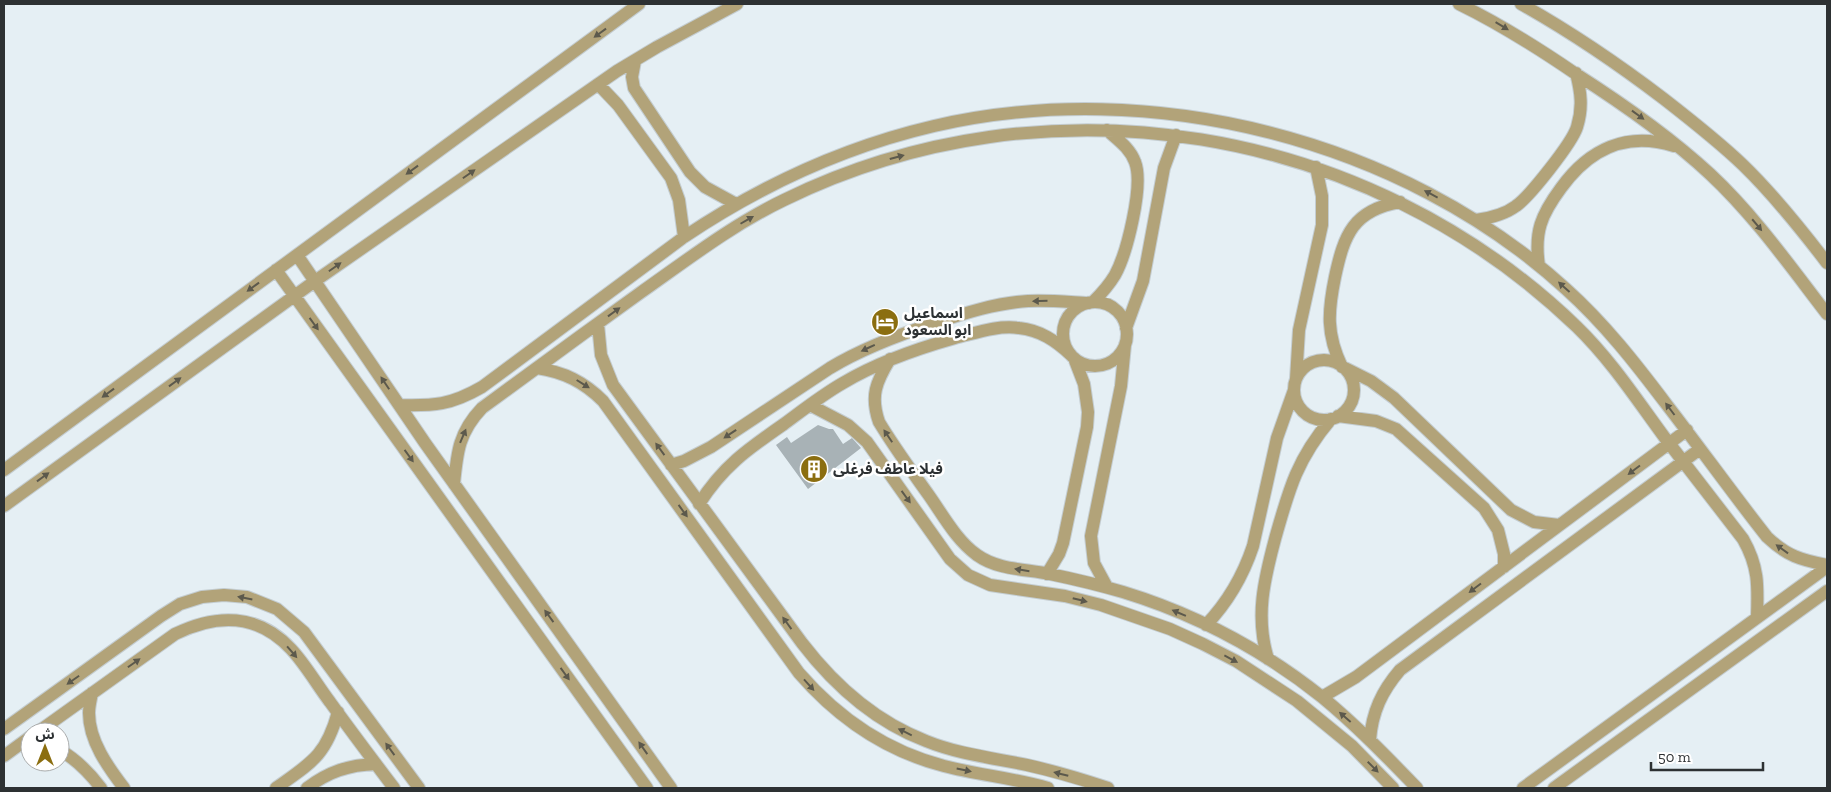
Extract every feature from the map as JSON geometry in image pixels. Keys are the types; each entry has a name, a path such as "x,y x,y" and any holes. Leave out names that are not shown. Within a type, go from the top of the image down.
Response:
{"street":[{"path":"4,470 639,4"},
{"path":"4,506 315,281 598,84 696,25 738,4"},
{"path":"1459,4 1488,18 1611,96 1681,149 1710,174 1740,205 1827,314"},
{"path":"1521,4 1596,49 1705,130 1743,165 1779,203 1827,263"},
{"path":"635,60 632,77 634,88 690,172 705,187 736,204"},
{"path":"1476,220 1490,218 1516,206 1526,197 1570,141 1577,128 1581,101 1580,87 1576,74"},
{"path":"598,84 618,105 671,178 679,200 684,238"},
{"path":"399,405 442,404 482,388 684,238 736,204 783,179 832,158 882,140 934,126 986,116 1069,109 1152,113 1209,121 1306,142 1411,183 1476,220 1539,266 1595,317 1622,346 1767,538 1801,560 1827,566"},
{"path":"1047,574 1063,543 1087,427 1087,398 1073,356 1066,347 1064,329 1072,312 1080,306 1091,303 1114,276 1124,256 1138,185 1136,164 1131,154 1107,130"},
{"path":"454,484 460,442 473,418 482,408 721,235 786,199 854,170 916,152 960,142 1034,132 1107,130 1176,135 1247,148 1316,167 1365,186 1438,222 1512,271 1546,298 1608,360 1743,539 1750,552 1758,580 1757,617"},
{"path":"1107,587 1094,563 1091,536 1121,386 1126,328 1143,281 1164,168 1176,135"},
{"path":"1539,266 1537,242 1541,219 1548,205 1570,174 1585,160 1602,150 1621,143 1641,140 1661,142 1681,149"},
{"path":"1316,167 1322,196 1322,225 1299,330 1295,385 1298,404 1303,411 1318,419 1334,417 1376,421 1396,429 1484,508 1492,518 1502,542 1504,567"},
{"path":"1268,659 1262,638 1260,612 1266,573 1289,489 1295,473 1311,444 1334,417 1348,407 1354,392 1350,375 1332,342 1329,317 1329,304 1341,250 1353,226 1363,216 1386,204 1400,202"},
{"path":"297,255 454,484 671,788"},
{"path":"276,270 647,788"},
{"path":"671,465 684,461 711,447 830,368 855,354 889,339 967,312 1007,304 1047,301 1105,304 1115,309 1122,317 1126,328"},
{"path":"598,324 601,355 613,385 818,664 836,684 856,702 878,717 918,738 952,750 1066,775 1108,788"},
{"path":"699,504 720,474 733,461 810,405 843,383 890,359 922,347 992,328 1021,328 1042,334 1060,345 1083,364 1093,366 1104,365 1113,360 1120,354 1125,345"},
{"path":"890,359 875,389 875,411 879,422 956,535 969,549 991,563 1003,567 1107,587 1141,598 1206,625 1268,659 1322,697 1370,740 1417,788"},
{"path":"1206,625 1226,602 1248,561 1277,438 1300,372 1313,362 1330,360 1371,381 1394,398 1511,510 1534,522 1559,526"},
{"path":"537,368 567,375 580,382 604,401 794,667 813,690 829,705 864,732 903,752 998,782 1048,788"},
{"path":"810,405 848,425 867,442 950,559 968,575 990,584 1065,596 1101,605 1136,616 1203,644 1236,661 1297,701 1352,746 1393,788"},
{"path":"1322,697 1356,677 1687,430"},
{"path":"1370,740 1371,725 1381,695 1400,670 1700,449"},
{"path":"1523,788 1827,566"},
{"path":"1554,788 1827,591"},
{"path":"4,729 180,604 224,595 247,598 277,609 304,632 419,788"},
{"path":"266,630 277,609"},
{"path":"52,722 175,634 194,625 215,620 236,620 266,630 291,649 394,788"},
{"path":"90,668 97,689 89,713 96,742 106,763 124,788"},
{"path":"276,788 318,756 327,743 338,712"},
{"path":"4,756 20,748"},
{"path":"70,756 86,770 101,788"},
{"path":"306,788 332,772 346,767 376,764"}],"building":[{"name":"فيلا عاطف فرغلى","path":"818,425 833,429 843,444 852,438 861,448 808,489 776,445 787,437 791,443"}],"place":[{"name":"اسماعيل ابو السعود","path":"885,322"},
{"name":"فيلا عاطف فرغلى","path":"814,469"}]}
